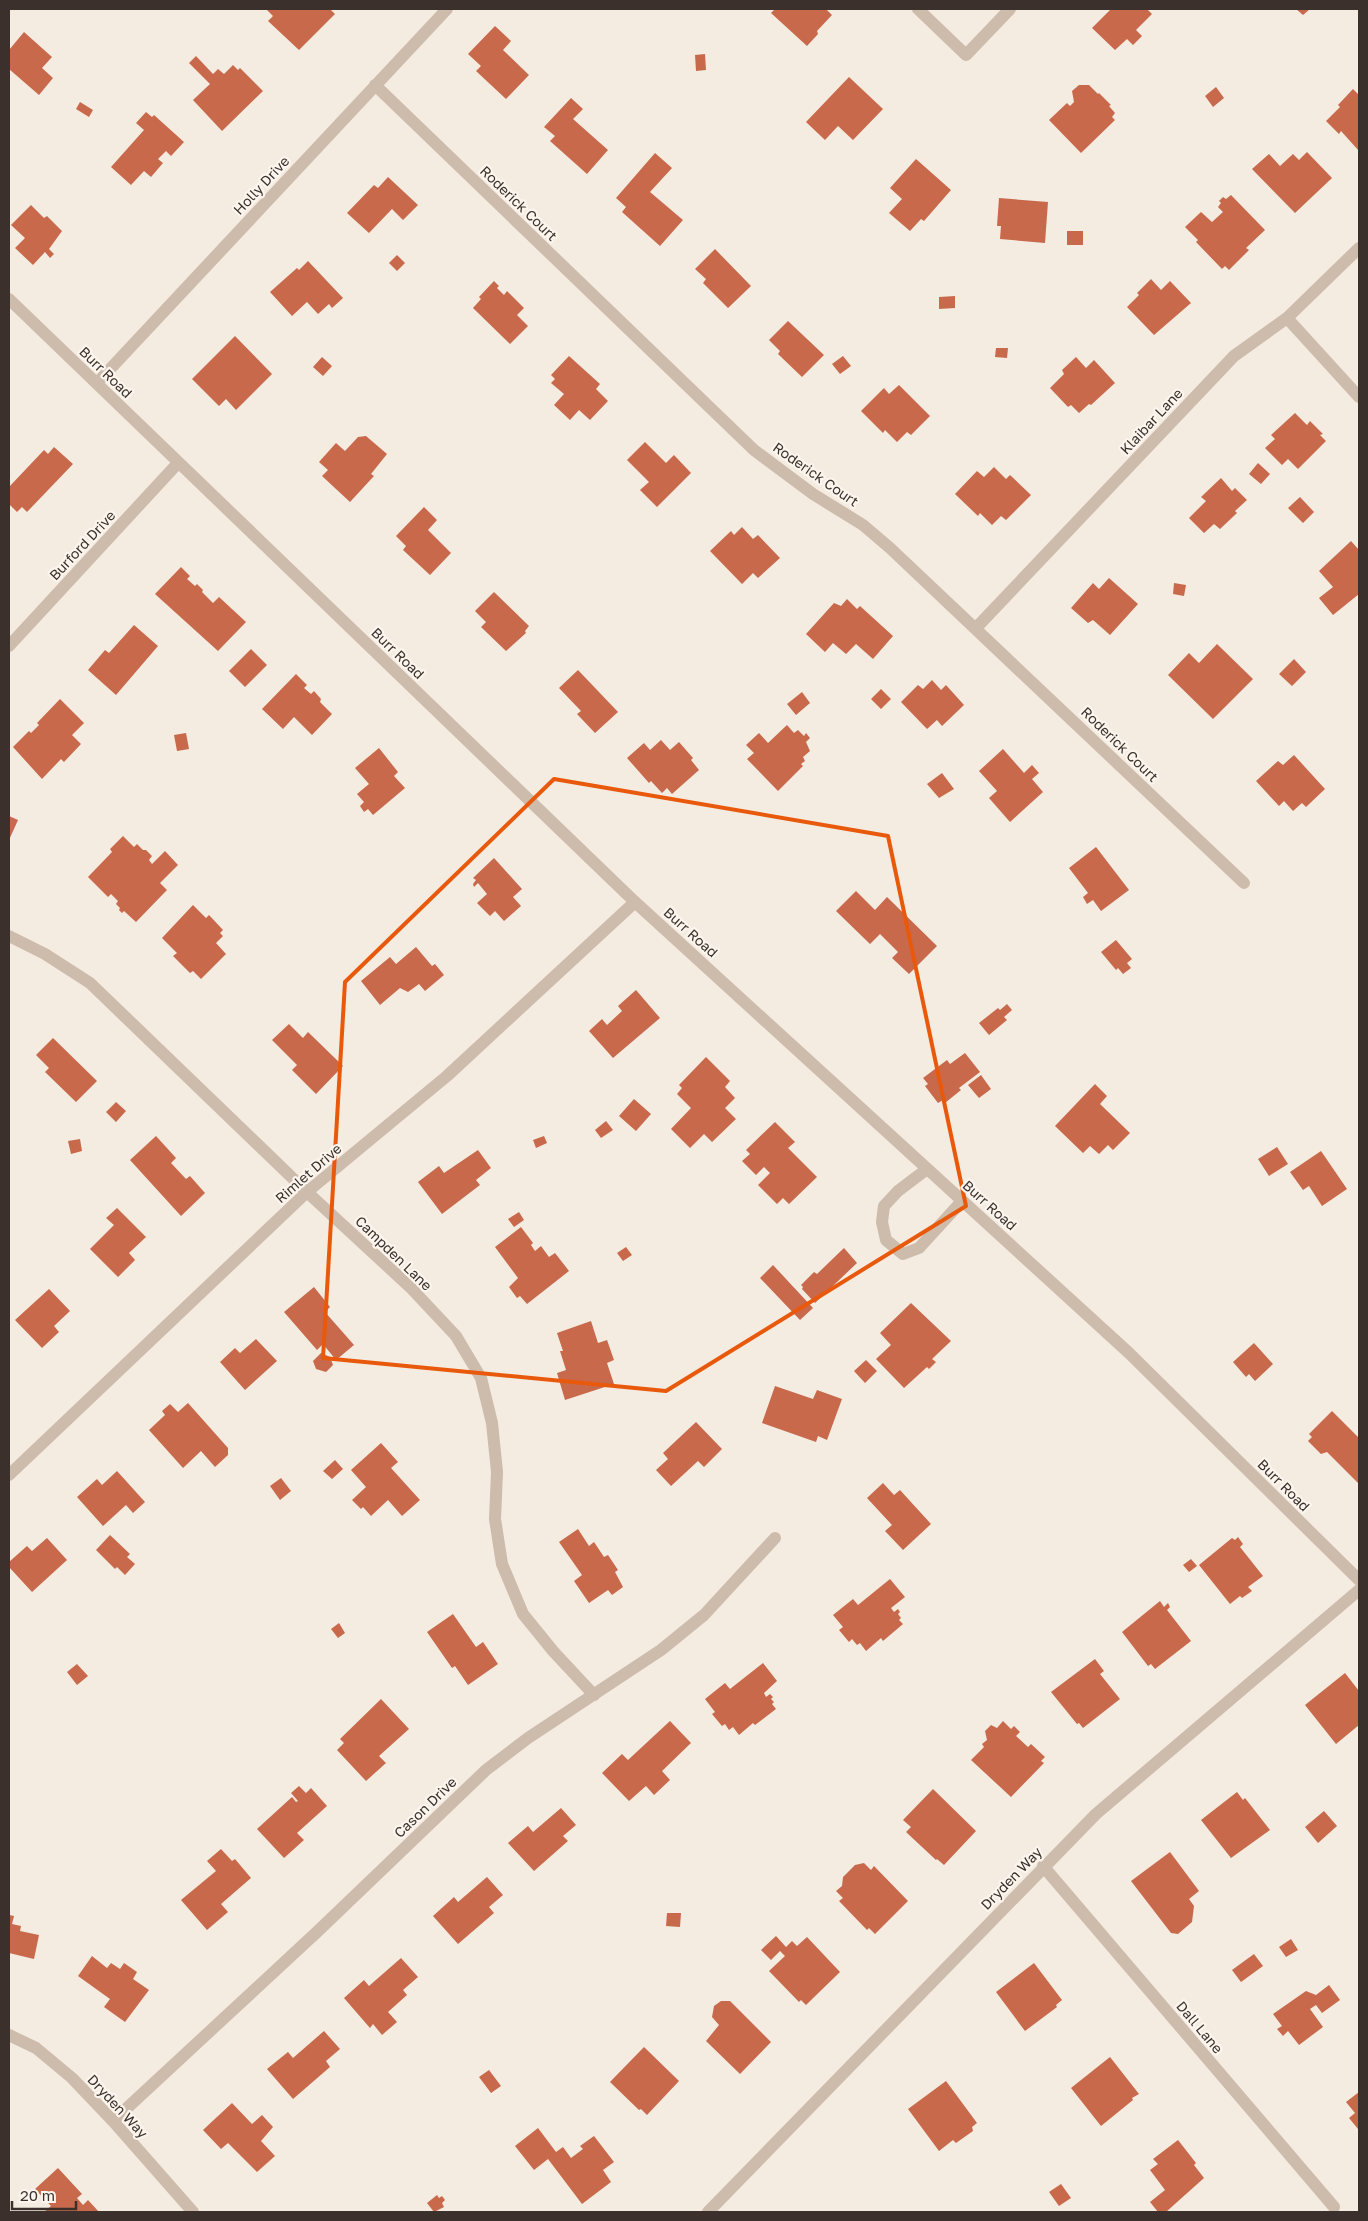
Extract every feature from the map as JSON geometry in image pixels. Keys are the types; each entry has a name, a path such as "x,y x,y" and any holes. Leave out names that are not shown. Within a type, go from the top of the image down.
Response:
{"street":[{"name":"Holly Drive","path":"97,383 446,9"},
{"path":"918,9 966,55 1010,9"},
{"name":"Roderick Court","path":"375,85 754,450 813,494 863,525 976,628 1244,883"},
{"name":"Klaibar Lane","path":"976,628 1234,356 1287,318 1359,248"},
{"name":"Burr Road","path":"9,299 635,902 1129,1353 1359,1580"},
{"path":"1287,318 1359,397"},
{"name":"Burford Drive","path":"9,646 178,463"},
{"name":"Rimlet Drive","path":"9,1475 307,1192 447,1076 635,902"},
{"name":"Campden Lane","path":"9,936 45,954 90,983 307,1192 410,1287 456,1336 481,1378 492,1423 497,1472 495,1518 502,1564 523,1614 553,1651 594,1695"},
{"path":"928,1169 898,1191 884,1206 882,1222 886,1240 903,1254 919,1248 962,1201"},
{"name":"Cason Drive","path":"114,2121 311,1938 486,1770 528,1738 661,1650 704,1615 775,1538"},
{"name":"Dryden Way","path":"708,2212 1043,1866 1096,1814 1359,1590"},
{"name":"Dall Lane","path":"1043,1866 1334,2207"},
{"name":"Dryden Way","path":"9,2035 36,2048 72,2078 114,2121 193,2212"}],"highlighted area":[{"path":"554,779 888,836 966,1206 666,1391 323,1358 345,982"}],"building":[{"path":"266,9 330,9 335,14 299,50 268,21 273,16"},
{"path":"775,9 826,9 832,15 817,31 818,34 807,46 771,13"},
{"path":"1111,9 1147,9 1152,14 1136,30 1142,36 1133,45 1127,39 1115,50 1092,28"},
{"path":"1296,9 1310,9 1303,15"},
{"path":"495,26 511,41 503,50 529,75 506,99 476,71 481,66 468,54"},
{"path":"24,32 52,57 42,68 53,78 39,95 9,69 9,50"},
{"path":"705,54 706,70 696,71 695,55"},
{"path":"196,56 213,74 218,69 224,74 233,65 238,70 240,68 263,91 222,131 193,100 210,84 189,63"},
{"path":"849,77 883,109 853,140 838,126 825,140 806,122"},
{"path":"1079,85 1089,85 1111,105 1109,106 1115,113 1112,117 1115,120 1081,153 1049,120 1067,103 1070,106 1074,102 1072,91"},
{"path":"1216,87 1224,98 1213,107 1205,96"},
{"path":"1353,89 1359,95 1359,151 1341,131 1339,134 1326,121 1340,107 1338,105"},
{"path":"571,98 583,109 573,119 608,150 587,174 550,141 555,136 544,127"},
{"path":"80,102 93,110 89,117 76,109"},
{"path":"146,112 152,117 154,115 184,142 171,156 166,151 158,159 163,163 151,177 144,171 131,185 111,167 144,130 136,123"},
{"path":"1307,152 1332,178 1295,213 1252,169 1269,154 1280,166 1293,154 1299,160"},
{"path":"655,153 672,168 650,192 683,220 660,246 622,212 626,207 616,198"},
{"path":"916,159 951,190 924,221 921,219 910,231 889,213 902,199 890,188"},
{"path":"388,177 418,205 403,220 392,209 369,233 347,213 374,185 378,188"},
{"path":"1231,195 1265,230 1246,248 1249,250 1229,270 1225,266 1222,269 1196,242 1198,240 1185,227 1201,212 1212,222 1223,212 1218,207 1221,203 1219,201 1223,197 1226,199"},
{"path":"999,198 1048,202 1045,243 1000,239 1001,226 997,226"},
{"path":"31,205 44,218 47,216 62,231 49,249 54,254 50,258 45,252 33,265 15,248 25,238 11,225"},
{"path":"1067,231 1083,231 1083,245 1067,245"},
{"path":"715,249 751,286 728,308 703,283 706,279 695,269"},
{"path":"397,255 405,263 397,271 389,263"},
{"path":"308,261 343,298 332,308 329,304 318,314 307,302 292,316 270,292 297,268 299,270"},
{"path":"1151,279 1161,290 1170,281 1191,303 1154,335 1127,307 1139,295 1137,293"},
{"path":"494,281 499,286 497,288 504,295 507,291 524,308 517,315 528,326 510,344 473,308 481,299 479,297"},
{"path":"955,296 955,308 939,309 939,297"},
{"path":"788,321 824,355 802,377 778,354 780,351 769,340"},
{"path":"235,336 272,374 236,410 226,399 219,406 192,379"},
{"path":"996,348 1008,348 1007,358 995,357"},
{"path":"569,356 600,384 596,389 608,401 590,420 579,410 570,420 554,405 564,394 551,383 555,379 551,375"},
{"path":"843,356 851,366 840,374 832,364"},
{"path":"322,357 332,366 323,376 313,367"},
{"path":"1076,357 1086,368 1094,360 1115,383 1091,405 1089,404 1079,413 1071,405 1068,407 1050,388 1064,374 1062,370"},
{"path":"899,385 930,416 911,435 907,432 897,442 885,430 883,433 861,411 884,388 889,394"},
{"path":"1295,413 1307,425 1310,421 1323,434 1320,435 1326,441 1298,469 1288,459 1282,465 1265,448 1275,439 1271,435"},
{"path":"366,436 387,454 371,474 374,476 350,502 322,476 328,470 319,462 336,443 345,451 358,437"},
{"path":"645,442 666,463 674,455 691,473 657,507 640,490 649,482 627,460"},
{"path":"54,447 73,464 27,512 22,507 17,512 9,504 9,487 44,450 48,454"},
{"path":"1258,463 1270,474 1261,484 1249,474"},
{"path":"994,467 1006,479 1010,475 1031,495 1006,520 1001,516 992,525 980,513 978,516 955,494 977,471 984,477"},
{"path":"1221,478 1232,491 1235,488 1247,500 1235,511 1237,513 1220,529 1214,524 1204,533 1189,518 1206,501 1201,497"},
{"path":"1300,497 1314,512 1303,523 1288,508"},
{"path":"424,507 437,520 428,530 451,553 430,575 403,550 406,546 396,536"},
{"path":"742,527 753,539 758,535 780,558 758,578 753,573 742,584 710,551 731,531 734,535"},
{"path":"1351,541 1359,550 1359,594 1333,615 1319,598 1333,587 1319,571"},
{"path":"181,567 190,576 187,579 195,586 197,584 213,603 219,597 246,622 218,651 155,594"},
{"path":"1109,578 1138,604 1110,635 1093,620 1088,623 1071,608 1093,583 1099,589"},
{"path":"1174,583 1186,585 1184,596 1173,594"},
{"path":"494,592 529,626 525,631 526,633 506,651 481,627 486,622 475,611"},
{"path":"847,599 857,609 860,606 893,636 873,659 856,644 846,654 833,643 825,652 806,634 834,603 841,606"},
{"path":"134,625 158,646 116,695 88,670 105,650 109,653"},
{"path":"1217,644 1253,679 1213,719 1168,675 1189,653 1199,663"},
{"path":"251,649 267,665 245,687 229,671"},
{"path":"1294,659 1306,672 1292,686 1279,674"},
{"path":"578,670 618,712 595,733 577,714 581,711 559,688"},
{"path":"296,674 307,685 304,688 311,694 314,691 321,699 320,702 332,714 312,735 294,717 283,729 262,709"},
{"path":"932,680 941,690 946,685 964,705 942,726 937,720 927,729 901,702 918,685 923,689"},
{"path":"881,689 891,699 881,709 871,699"},
{"path":"802,692 810,703 796,715 787,704"},
{"path":"60,699 84,723 72,735 81,744 64,762 61,759 42,779 13,747 29,731 31,733 39,725 37,723"},
{"path":"787,725 794,733 798,730 804,736 806,733 810,738 806,742 810,751 803,757 805,761 801,764 803,766 778,791 747,759 754,753 746,745 759,733 768,743"},
{"path":"186,733 189,749 177,751 174,735"},
{"path":"661,740 670,750 679,742 693,758 691,760 699,770 672,794 667,788 662,793 651,781 649,783 627,758 644,743 650,750"},
{"path":"379,748 398,772 394,776 405,788 373,815 368,809 364,812 360,806 364,802 357,794 369,784 355,768"},
{"path":"1003,749 1024,773 1032,765 1039,773 1032,779 1043,792 1010,822 989,798 997,791 979,771"},
{"path":"1294,755 1325,789 1306,807 1302,803 1293,811 1284,801 1279,806 1256,781 1278,761 1283,765"},
{"path":"942,773 954,789 939,798 927,784"},
{"path":"9,816 18,820 9,840"},
{"path":"123,836 134,847 137,844 143,850 146,850 152,856 149,860 152,864 165,851 178,865 160,883 167,890 136,922 124,911 122,913 119,910 120,908 116,904 118,901 111,894 108,897 88,877 112,852 110,849"},
{"path":"1096,847 1129,890 1101,911 1093,900 1087,904 1083,897 1088,893 1069,868"},
{"path":"494,858 522,889 513,897 521,906 504,921 495,911 490,916 477,903 487,894 478,883 474,887 473,884 476,880 473,878"},
{"path":"856,891 875,910 887,897 937,946 909,974 892,958 898,952 880,934 870,944 836,911"},
{"path":"193,905 206,918 209,915 223,930 220,933 223,936 216,943 226,954 201,979 193,971 190,973 173,956 177,953 162,938"},
{"path":"1116,940 1132,959 1127,963 1131,968 1123,974 1118,968 1116,970 1101,952"},
{"path":"416,947 432,966 435,964 444,975 425,991 419,984 408,992 400,988 380,1005 361,981 390,957 396,964"},
{"path":"636,990 660,1018 613,1058 589,1031 602,1019 607,1025 622,1011 618,1006"},
{"path":"1007,1004 1012,1010 1004,1017 1007,1020 989,1035 979,1023 998,1008 1000,1010"},
{"path":"289,1024 303,1038 308,1032 343,1066 316,1094 292,1070 297,1065 272,1040"},
{"path":"53,1038 97,1081 76,1102 45,1072 49,1068 36,1055"},
{"path":"965,1053 980,1072 959,1088 961,1090 945,1103 943,1100 938,1103 925,1086 928,1084 923,1078 947,1060 950,1064"},
{"path":"706,1057 730,1081 725,1087 735,1098 725,1108 736,1119 712,1142 704,1134 690,1148 671,1129 691,1108 677,1094 682,1088 679,1085"},
{"path":"981,1075 991,1089 979,1098 968,1085"},
{"path":"1095,1084 1107,1096 1100,1104 1130,1133 1113,1150 1108,1145 1099,1154 1090,1146 1083,1153 1055,1126"},
{"path":"634,1099 651,1114 636,1131 619,1116"},
{"path":"116,1102 126,1111 116,1122 106,1112"},
{"path":"606,1121 613,1130 601,1138 595,1130"},
{"path":"775,1122 795,1142 788,1148 817,1177 789,1204 783,1198 777,1204 758,1185 770,1173 764,1167 756,1175 742,1161 750,1154 746,1150"},
{"path":"156,1136 176,1158 171,1163 186,1179 190,1176 205,1193 181,1216 130,1160"},
{"path":"544,1136 547,1143 536,1148 533,1140"},
{"path":"80,1139 82,1151 71,1154 68,1141"},
{"path":"1277,1147 1288,1164 1269,1176 1258,1159"},
{"path":"478,1150 491,1168 476,1180 480,1185 442,1214 418,1182 439,1166 444,1173"},
{"path":"1321,1151 1347,1189 1322,1206 1309,1186 1303,1190 1290,1172"},
{"path":"117,1208 146,1237 129,1253 135,1260 118,1277 90,1249 114,1225 106,1218"},
{"path":"519,1212 524,1220 514,1227 508,1219"},
{"path":"521,1227 533,1243 531,1245 535,1251 541,1246 549,1257 555,1253 569,1271 527,1304 520,1296 517,1298 509,1287 518,1278 495,1247"},
{"path":"626,1247 632,1255 623,1261 617,1253"},
{"path":"844,1248 857,1263 815,1303 802,1289 801,1285 814,1272 817,1274"},
{"path":"773,1265 813,1308 800,1320 760,1278"},
{"path":"314,1287 330,1307 325,1312 354,1345 336,1360 323,1344 317,1350 284,1312"},
{"path":"49,1289 70,1311 54,1326 59,1332 42,1348 15,1320"},
{"path":"911,1303 951,1341 932,1359 936,1362 929,1369 927,1367 904,1388 876,1359 891,1345 880,1333"},
{"path":"591,1321 598,1343 607,1340 614,1360 607,1363 614,1384 565,1400 557,1373 566,1370 560,1351 563,1351 557,1333"},
{"path":"256,1339 277,1361 245,1390 220,1362 235,1348 240,1353"},
{"path":"1254,1343 1273,1364 1255,1381 1249,1374 1246,1377 1233,1362"},
{"path":"321,1353 330,1357 333,1365 326,1372 316,1369 313,1361"},
{"path":"866,1360 877,1371 865,1383 854,1371"},
{"path":"775,1386 813,1399 817,1390 842,1399 827,1440 818,1436 816,1442 762,1423"},
{"path":"188,1403 228,1448 228,1455 215,1467 201,1451 183,1468 149,1430 165,1415 162,1411 170,1404 178,1412"},
{"path":"1332,1411 1359,1438 1358,1483 1327,1452 1321,1454 1308,1441 1312,1437 1309,1434"},
{"path":"696,1422 722,1449 704,1467 698,1461 671,1486 656,1470 668,1459 663,1453"},
{"path":"381,1443 398,1462 391,1468 420,1500 402,1516 388,1500 371,1516 363,1507 361,1509 352,1500 366,1487 351,1470"},
{"path":"335,1460 343,1469 332,1479 323,1471"},
{"path":"117,1471 145,1502 133,1513 126,1505 103,1526 77,1497 97,1479 102,1485"},
{"path":"281,1478 291,1491 280,1500 270,1486"},
{"path":"883,1483 894,1495 900,1490 931,1524 903,1550 885,1531 892,1525 867,1498"},
{"path":"578,1529 589,1546 594,1542 604,1557 608,1555 618,1570 615,1572 623,1587 612,1595 608,1590 589,1603 574,1581 582,1575 559,1542"},
{"path":"110,1535 130,1554 127,1557 135,1564 125,1575 117,1567 115,1569 96,1550"},
{"path":"1238,1537 1243,1544 1240,1547 1263,1576 1248,1587 1252,1591 1242,1598 1240,1596 1230,1604 1199,1565 1232,1538 1235,1540"},
{"path":"47,1538 67,1560 32,1592 9,1567 9,1562 27,1546 32,1551"},
{"path":"1191,1559 1197,1566 1189,1572 1183,1565"},
{"path":"890,1579 905,1597 891,1608 894,1612 898,1609 900,1612 898,1614 901,1618 899,1620 903,1624 883,1641 881,1638 866,1651 860,1643 857,1645 852,1639 849,1642 839,1630 843,1627 833,1615 853,1599 858,1605"},
{"path":"1160,1601 1164,1607 1168,1603 1170,1607 1167,1610 1191,1641 1155,1669 1151,1664 1148,1666 1122,1632"},
{"path":"453,1614 476,1647 483,1642 498,1664 468,1685 455,1666 452,1668 427,1632"},
{"path":"339,1623 345,1633 338,1638 331,1629"},
{"path":"1095,1659 1104,1671 1100,1674 1120,1699 1083,1728 1079,1723 1077,1724 1051,1692"},
{"path":"763,1663 777,1681 764,1693 766,1697 770,1694 773,1697 771,1699 774,1702 772,1704 776,1709 755,1725 753,1723 739,1735 733,1727 729,1730 725,1724 722,1726 712,1714 715,1712 705,1699 725,1683 730,1689"},
{"path":"77,1664 88,1676 77,1685 67,1672"},
{"path":"1345,1673 1359,1691 1359,1725 1336,1744 1305,1705"},
{"path":"381,1699 409,1729 379,1756 386,1763 366,1781 337,1750 344,1743 340,1739"},
{"path":"670,1721 691,1743 662,1771 670,1780 654,1795 646,1786 629,1801 602,1773 622,1754 628,1760"},
{"path":"1003,1721 1011,1729 1014,1726 1020,1732 1016,1736 1028,1747 1031,1744 1045,1757 1041,1761 1044,1763 1011,1797 971,1760 984,1747 982,1744 987,1740 985,1731 991,1725 997,1728"},
{"path":"299,1786 306,1793 311,1788 327,1806 297,1833 304,1840 284,1858 257,1829 292,1797 296,1802 298,1801 291,1793"},
{"path":"933,1789 976,1831 944,1865 906,1832 911,1827 903,1820"},
{"path":"1237,1792 1243,1800 1245,1798 1270,1830 1231,1858 1201,1820"},
{"path":"561,1808 576,1825 563,1836 568,1841 534,1871 508,1843 528,1826 533,1832"},
{"path":"1324,1811 1337,1826 1318,1843 1305,1827"},
{"path":"221,1849 232,1861 235,1859 251,1878 221,1904 228,1912 207,1930 181,1900 216,1871 207,1861"},
{"path":"1170,1852 1199,1891 1189,1899 1194,1906 1192,1922 1178,1934 1171,1933 1131,1881"},
{"path":"864,1863 871,1870 874,1866 908,1901 875,1934 869,1928 867,1930 839,1901 843,1898 836,1891 842,1886 843,1877 855,1865"},
{"path":"487,1877 503,1895 489,1907 494,1913 458,1944 433,1916 454,1897 458,1902"},
{"path":"667,1913 681,1913 680,1927 666,1926"},
{"path":"9,1915 14,1916 12,1924 21,1926 20,1931 39,1935 34,1959 9,1953"},
{"path":"776,1936 786,1947 792,1941 797,1946 807,1937 840,1972 806,2005 801,2000 799,2002 769,1971 785,1956 780,1951 771,1960 761,1950"},
{"path":"1291,1939 1298,1950 1286,1957 1279,1947"},
{"path":"1254,1954 1263,1966 1241,1982 1232,1970"},
{"path":"92,1956 107,1968 111,1963 120,1969 124,1963 137,1972 133,1979 149,1990 125,2022 104,2007 110,1999 78,1976"},
{"path":"401,1958 418,1977 403,1990 407,1995 388,2012 397,2022 382,2035 373,2024 370,2028 344,1998 364,1980 369,1986"},
{"path":"1034,1963 1062,2000 1056,2005 1057,2007 1025,2031 996,1992"},
{"path":"1329,1985 1340,2000 1322,2013 1316,2005 1310,2009 1323,2027 1299,2045 1288,2031 1283,2036 1277,2029 1282,2026 1273,2014 1306,1991 1316,1995"},
{"path":"721,2001 730,2001 771,2042 740,2074 706,2041 719,2025 712,2017 714,2006"},
{"path":"324,2031 340,2049 326,2061 330,2067 293,2099 267,2069 288,2052 293,2058"},
{"path":"644,2047 679,2081 647,2115 641,2109 639,2110 610,2082"},
{"path":"1110,2057 1139,2094 1101,2126 1071,2088"},
{"path":"489,2070 501,2086 491,2093 479,2077"},
{"path":"946,2081 977,2123 972,2127 973,2131 956,2143 953,2140 939,2151 908,2109"},
{"path":"1359,2092 1358,2129 1349,2118 1355,2113 1346,2102"},
{"path":"232,2103 252,2124 262,2115 273,2127 261,2141 275,2156 257,2172 228,2143 221,2149 203,2130"},
{"path":"538,2128 556,2152 563,2147 571,2158 583,2149 580,2146 594,2136 614,2162 603,2170 611,2182 582,2204 548,2159 534,2170 515,2146"},
{"path":"1178,2140 1196,2163 1194,2165 1204,2178 1166,2212 1158,2212 1150,2202 1165,2190 1150,2170 1158,2164 1153,2159"},
{"path":"58,2168 82,2194 77,2198 83,2205 88,2200 99,2212 44,2212 51,2206 35,2189"},
{"path":"1061,2184 1071,2198 1059,2206 1049,2192"},
{"path":"437,2195 439,2198 442,2196 445,2200 442,2203 444,2207 434,2212 427,2203"}]}
